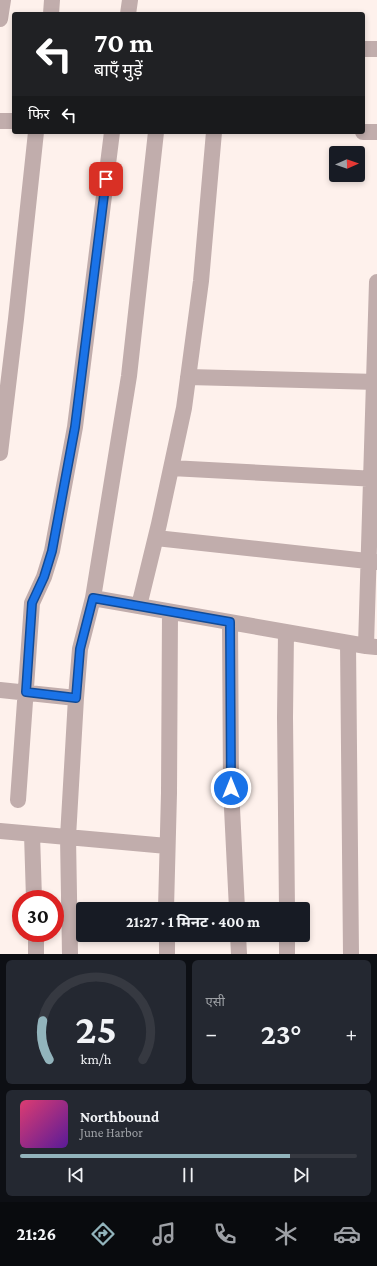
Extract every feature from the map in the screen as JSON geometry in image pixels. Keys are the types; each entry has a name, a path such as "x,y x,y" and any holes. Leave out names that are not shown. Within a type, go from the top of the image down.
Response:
{"street":[{"path":"0,19 3,0"},
{"path":"51,12 52,0"},
{"path":"128,12 130,0"},
{"path":"365,49 377,49"},
{"path":"0,120 12,121"},
{"path":"365,132 377,132"},
{"path":"0,453 36,134"},
{"path":"18,800 32,603 44,577 52,551 75,427 112,134"},
{"path":"70,954 68,838 80,649 93,598 129,376 156,134"},
{"path":"139,606 156,538 184,408 201,281 214,134"},
{"path":"93,598 372,647 377,282"},
{"path":"188,377 375,382"},
{"path":"171,468 374,479"},
{"path":"156,538 373,561"},
{"path":"166,902 169,793 170,612"},
{"path":"230,622 231,788 237,902"},
{"path":"286,632 285,717 287,902"},
{"path":"348,643 351,954"},
{"path":"0,690 76,698"},
{"path":"0,831 167,846"},
{"path":"32,834 34,890"},
{"path":"36,942 36,954"},
{"path":"167,942 167,954"},
{"path":"238,942 239,954"},
{"path":"287,942 287,954"}],"route":[{"path":"106,179 75,427 52,551 44,577 32,603 26,692 76,698 80,649 93,598 230,622 231,788"}]}
